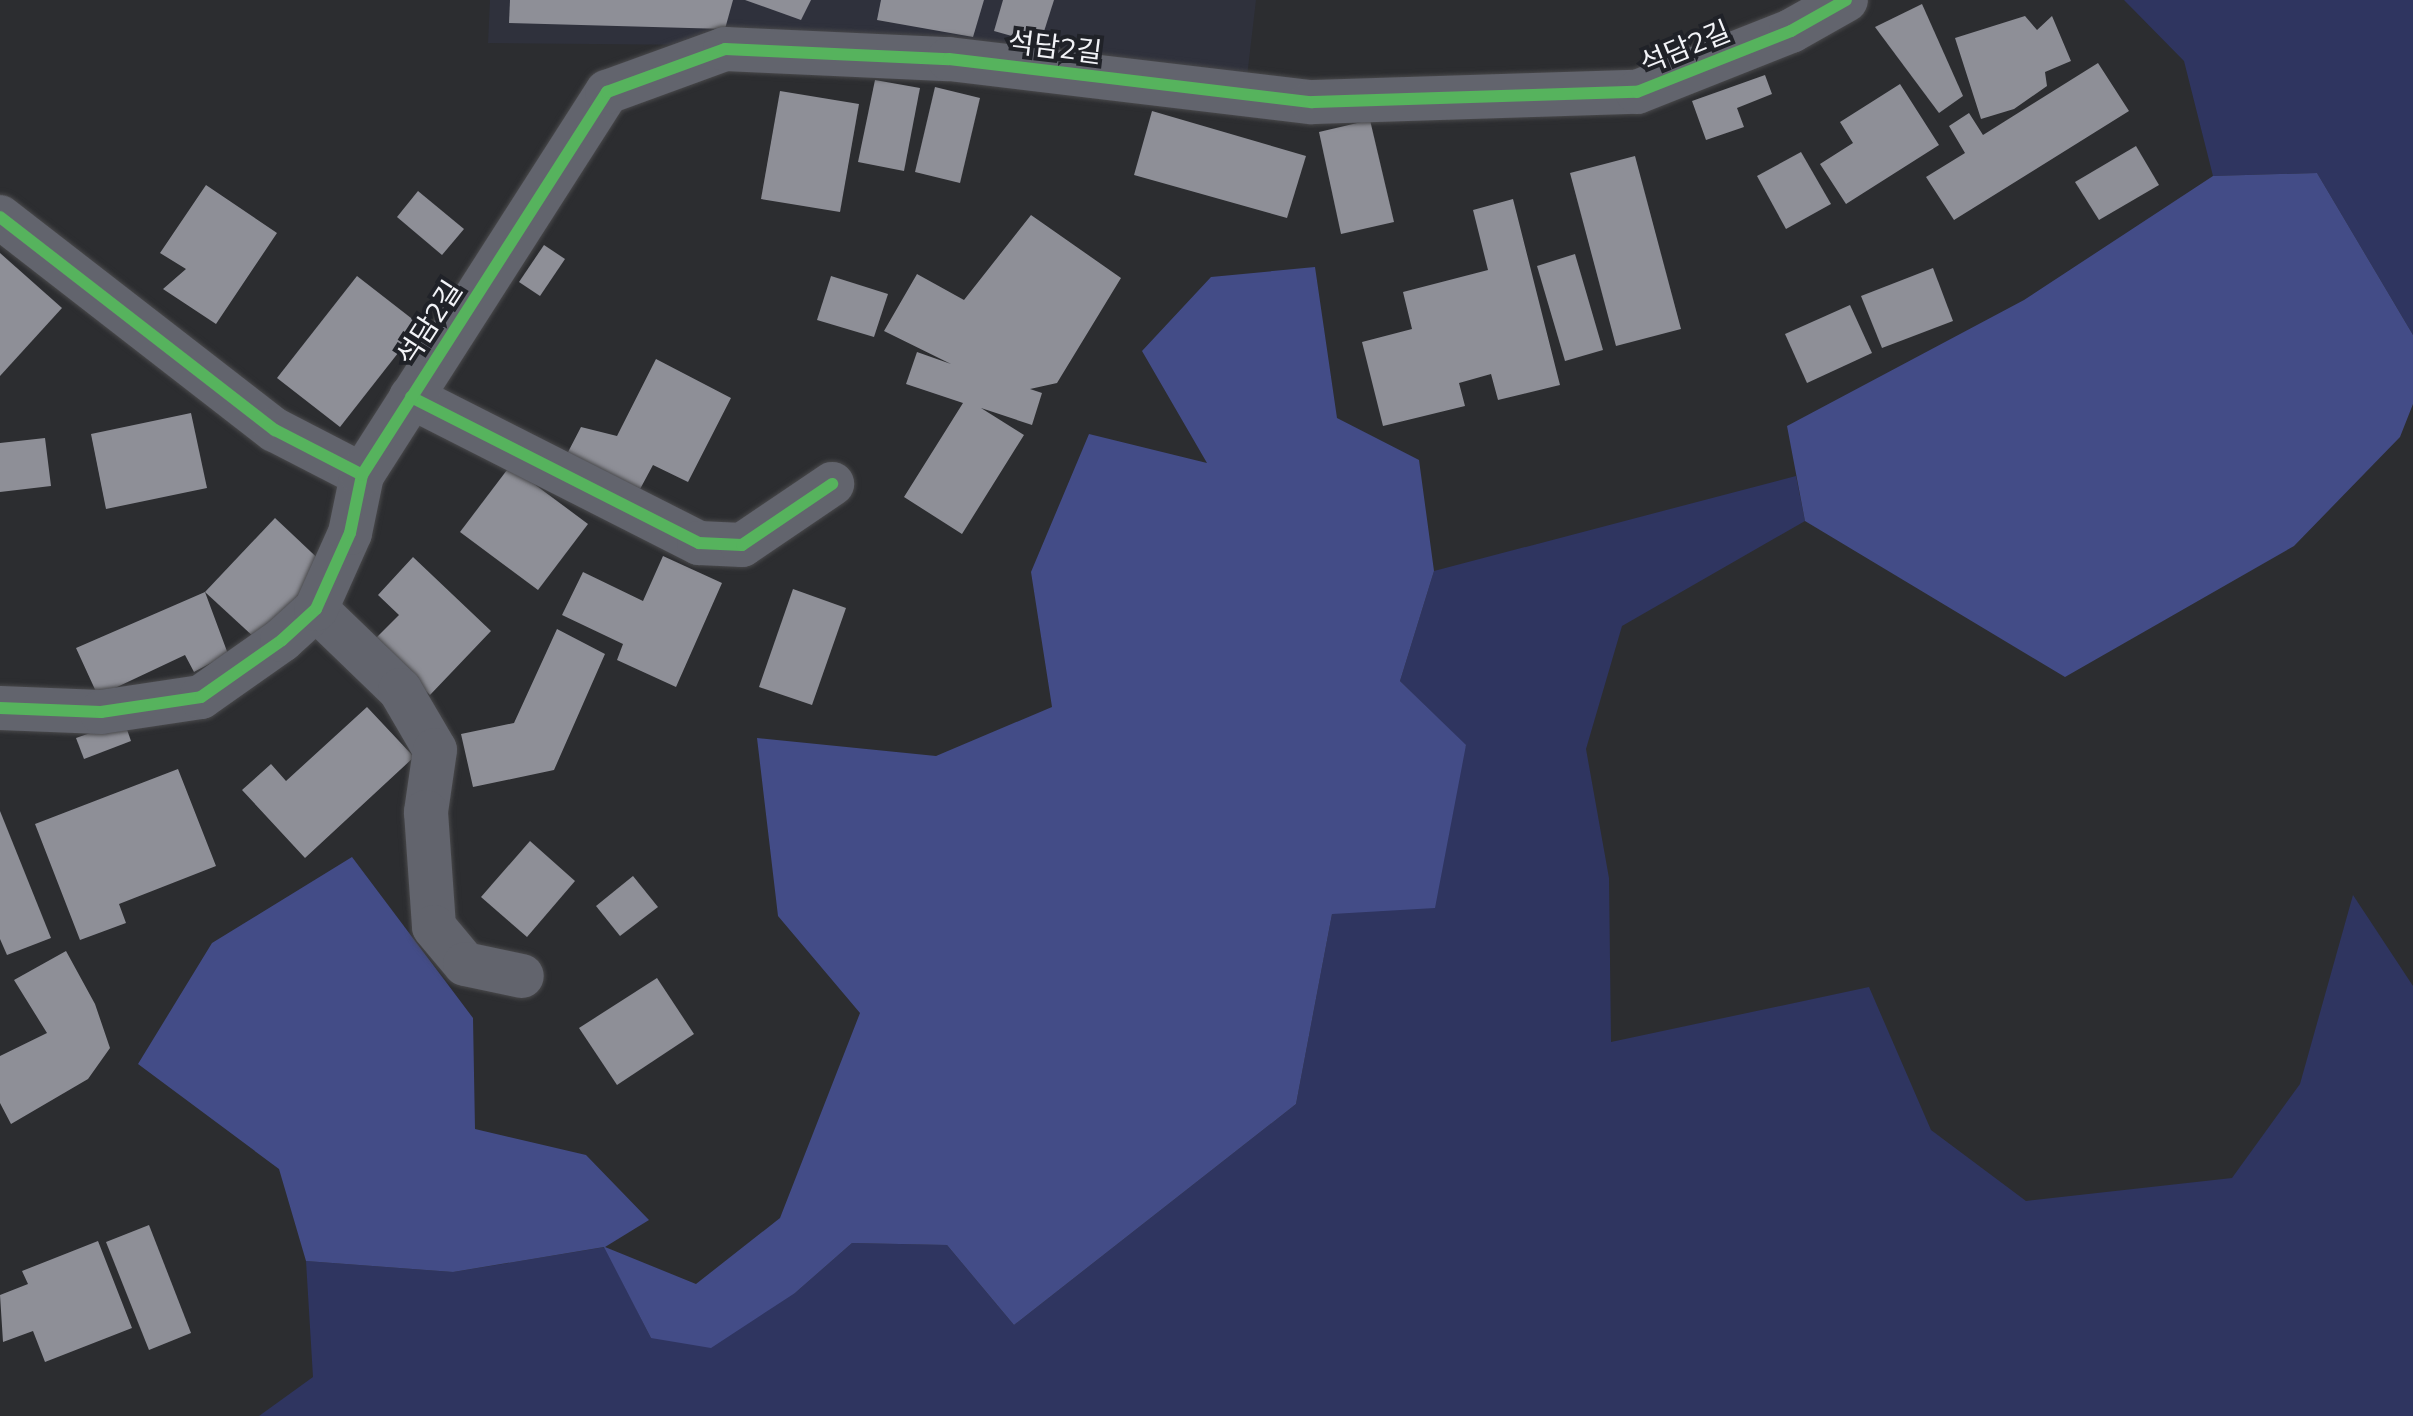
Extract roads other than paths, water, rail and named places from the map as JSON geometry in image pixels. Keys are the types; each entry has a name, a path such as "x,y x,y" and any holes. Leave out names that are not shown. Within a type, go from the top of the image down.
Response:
{"street":[{"name":"석담2길","path":"0,708 101,712 201,697 316,609 350,533 362,475 607,92 725,49 949,59 1312,102 1637,92 1791,31 1846,0"},
{"path":"0,217 275,430 362,475"},
{"name":"석담2길","path":"411,397 699,543 742,545 832,484"},
{"path":"316,609 400,690 435,750 426,812 434,927 465,964 522,976"}]}
